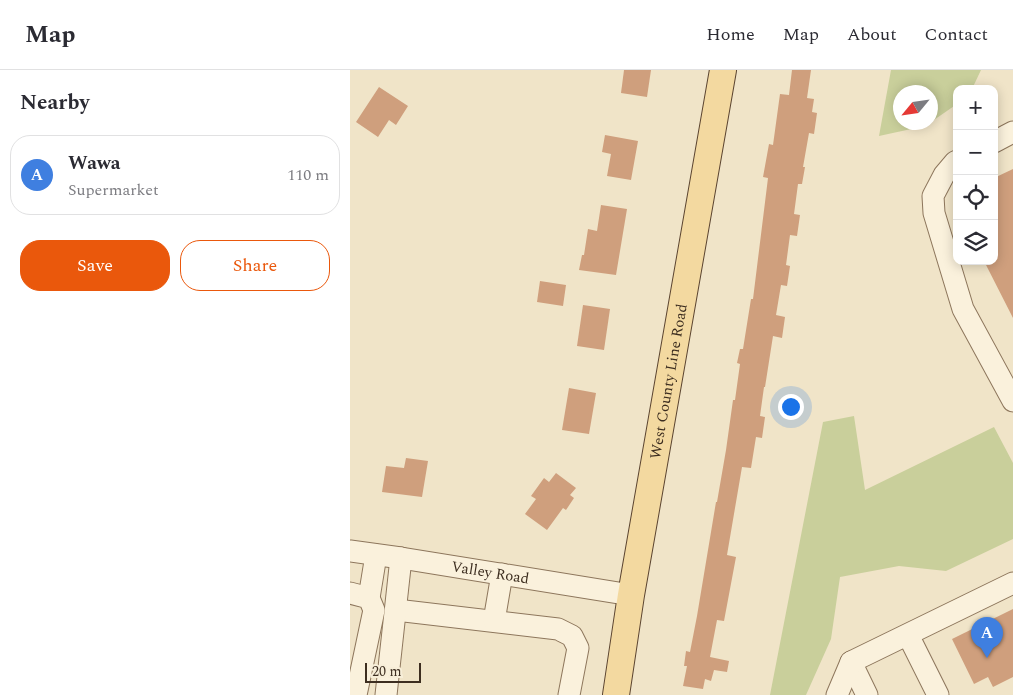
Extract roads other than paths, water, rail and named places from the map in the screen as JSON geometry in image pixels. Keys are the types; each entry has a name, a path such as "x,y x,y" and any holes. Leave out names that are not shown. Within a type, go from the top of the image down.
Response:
{"main road":[{"name":"West County Line Road","path":"616,695 631,595 723,70"}],"street":[{"path":"998,140 1013,132"},
{"path":"953,164 944,175 933,196 934,214 963,308 1013,401"},
{"name":"Valley Road","path":"350,551 631,595"},
{"path":"356,695 374,610 359,596 376,555"},
{"path":"386,695 401,558"},
{"path":"494,621 502,574"},
{"path":"837,695 851,662 1013,583"},
{"path":"396,610 558,629 572,636 578,648 569,695"},
{"path":"908,635 938,695"},
{"path":"851,662 867,695"}],"place":[{"name":"Wawa","path":"987,658"}]}
